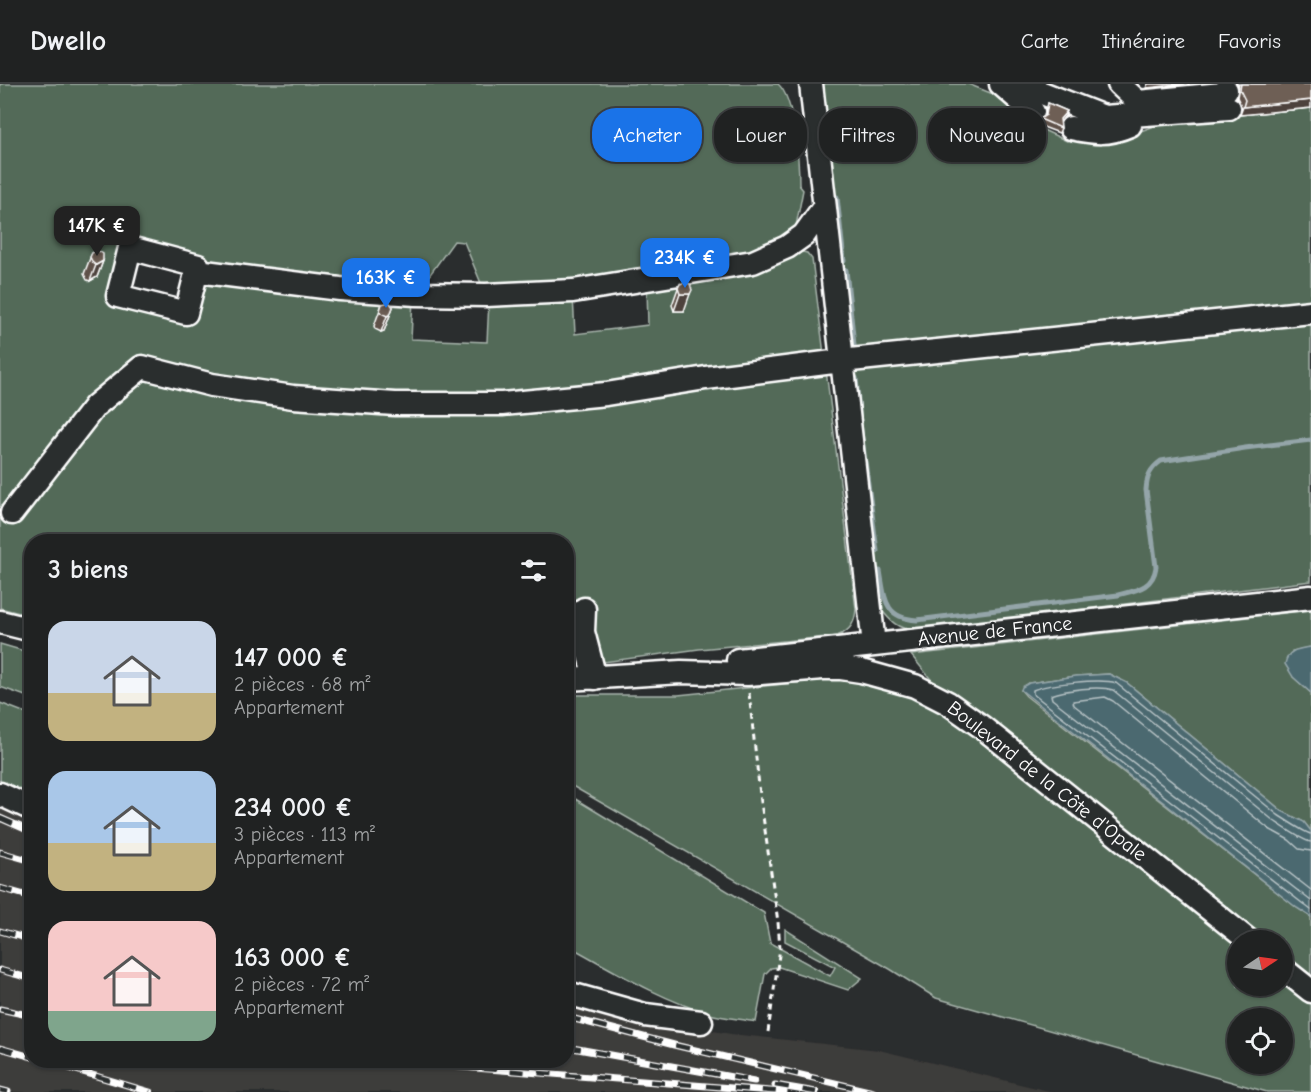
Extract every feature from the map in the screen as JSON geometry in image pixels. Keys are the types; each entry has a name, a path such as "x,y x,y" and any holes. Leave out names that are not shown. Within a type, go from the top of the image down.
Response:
{"lane":[{"path":"811,84 874,645"},
{"path":"1001,84 1028,108"},
{"path":"1019,84 1104,117 1154,114 1228,99 1222,94 1138,102 1119,84"},
{"path":"1071,128 1095,133 1114,132 1154,114"},
{"path":"197,271 340,289 416,294 486,295 573,291 753,262 787,247 804,235 824,207"},
{"path":"12,513 95,406 142,367 212,385 293,397 395,404 502,404 606,394 706,378 842,361 1311,312"},
{"name":"Avenue de France","path":"681,672 759,657 1311,597"},
{"path":"584,609 583,632 595,678"},
{"path":"0,622 24,628"},
{"name":"Boulevard de la Côte d'Opale","path":"681,672 747,674 841,668 882,676 931,693 982,727 1236,930"},
{"path":"574,680 681,672"},
{"path":"0,794 24,805"},
{"path":"1293,977 1311,991"},
{"path":"574,995 645,1015 701,1022"}],"path":[{"path":"747,674 760,795 778,922 779,967 768,1032"}],"shaded area":[{"path":"0,800 24,811 24,1068 574,1068 574,1000 637,1018 731,1034 879,1050 1053,1092 0,1092"}],"green space":[{"path":"0,84 778,84 784,91 790,108 714,108 714,162 798,162 799,185 803,190 796,226 790,234 766,251 620,279 483,288 464,242 454,241 413,298 411,339 487,342 489,301 573,296 575,334 648,325 647,287 798,251 807,253 812,259 856,609 855,618 846,632 837,636 699,649 574,666 574,534 24,534 24,614 0,608","holes":["130,248 197,271 186,313 118,295"]},
{"path":"823,84 968,84 993,94 1015,108 928,108 928,162 1046,162 1046,131 1067,141 1073,134 1132,134 1169,121 1311,108 1311,581 913,630 895,624 888,617 881,609 830,162 916,162 916,108 824,108 821,86"},
{"path":"1311,610 1311,647 1292,651 1293,677 1311,693 1311,831 1304,822 1282,811 1127,683 1109,674 1029,683 1021,690 1311,917 1311,975 1293,960 1293,930 1255,930 978,711 938,688 911,655"},
{"path":"0,644 24,651 24,696 0,687"},
{"path":"843,678 880,685 939,708 990,744 1227,931 1227,996 1293,996 1293,984 1311,999 1311,1092 1267,1092 936,998 890,969 574,787 574,695 678,695"},
{"path":"0,703 24,712 24,799 0,788"},
{"path":"574,798 764,913 770,943 830,976 835,967 785,941 785,929 862,978 848,990 779,967 771,968 765,974 756,1022 721,1017 691,1008 637,983 574,949"}],"water":[{"path":"1311,647 1311,693 1293,677 1285,664 1291,653 1298,649"},
{"path":"1109,674 1127,683 1282,811 1304,822 1311,831 1311,917 1021,690 1029,683"}],"building":[{"path":"1241,84 1311,84 1311,100 1243,107 1245,100 1240,90"},
{"path":"1048,103 1067,111 1060,119 1061,128 1046,122"},
{"path":"97,250 103,254 103,261 96,265 90,257"},
{"path":"685,282 690,284 692,290 690,294 680,294 678,288"},
{"path":"389,302 393,307 390,315 387,316 380,310 382,304"}],"waterway":[{"path":"837,197 844,261"},
{"path":"846,270 854,345"},
{"path":"856,378 877,551"},
{"path":"880,571 885,598 892,611 906,618 917,620 1118,595 1132,591 1148,584 1156,567 1146,490 1150,473 1157,464 1161,461 1311,440"}],"railway":[{"path":"0,818 24,828"},
{"path":"0,852 24,859"},
{"path":"0,888 24,895"},
{"path":"0,931 24,938"},
{"path":"0,970 24,977"},
{"path":"0,1009 24,1014"},
{"path":"574,1019 873,1092"},
{"path":"0,1048 24,1055"},
{"path":"574,1048 754,1081"},
{"path":"69,1068 150,1092"},
{"path":"474,1068 784,1092"},
{"path":"775,1085 816,1092"},
{"path":"0,1090 8,1092"}]}
